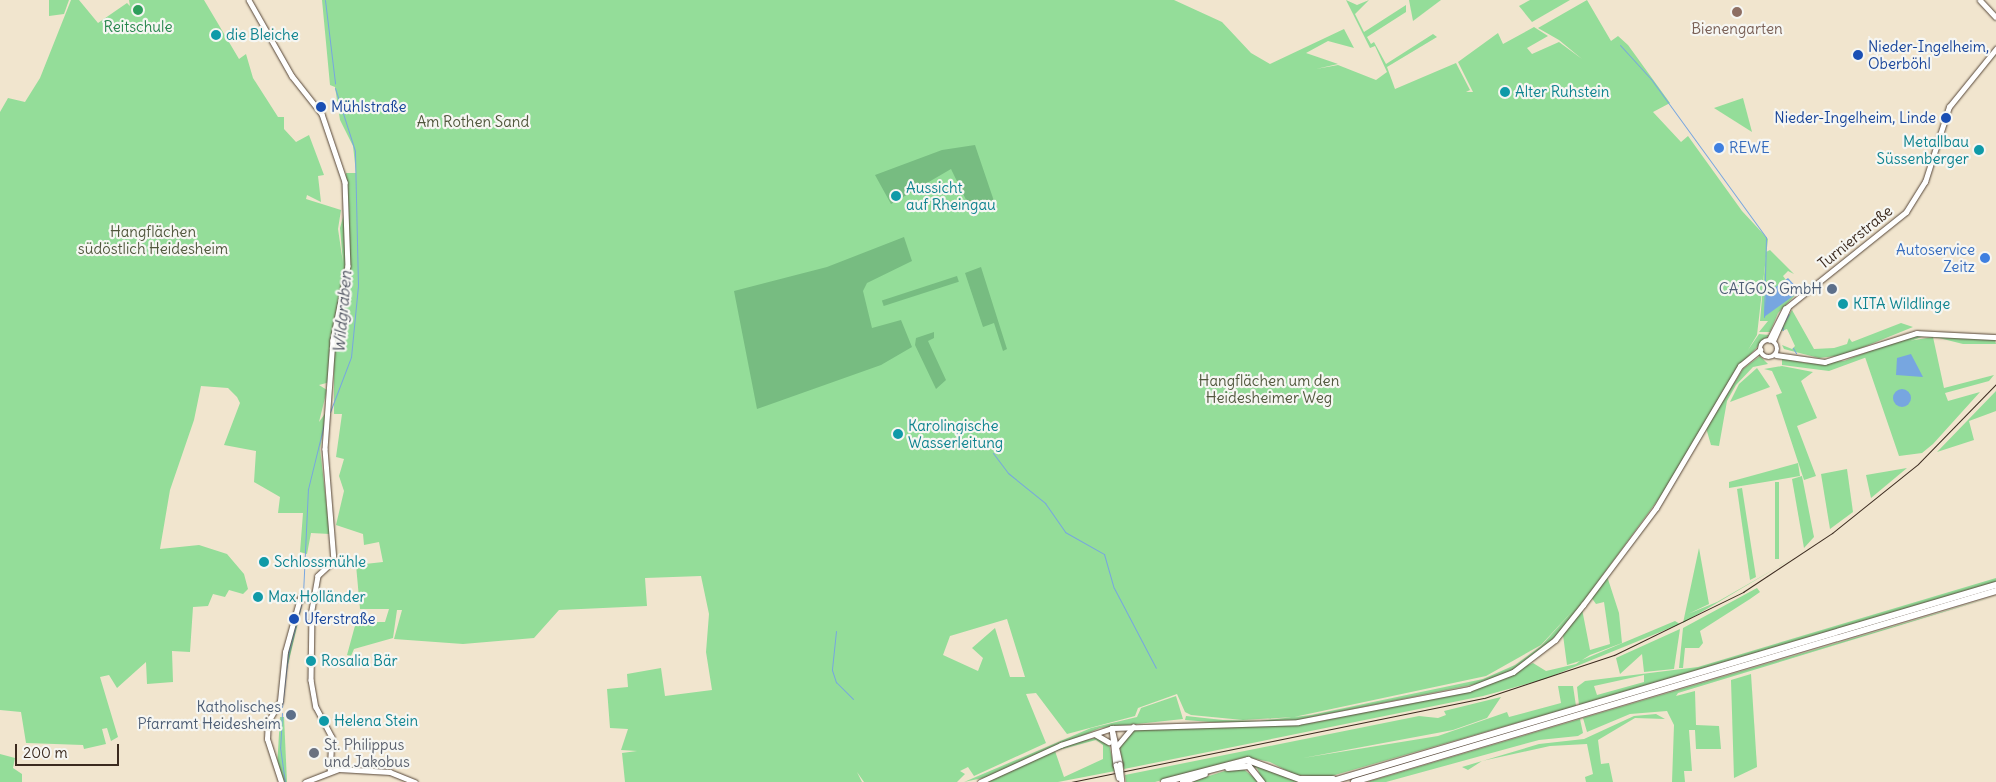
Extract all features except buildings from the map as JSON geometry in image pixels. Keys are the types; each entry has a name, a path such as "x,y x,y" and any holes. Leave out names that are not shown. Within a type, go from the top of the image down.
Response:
{"highway":[{"path":"1330,782 1996,585"},
{"path":"1354,782 1996,591"},
{"path":"1164,782 1248,760 1308,781 1345,778"},
{"path":"1183,782 1244,765 1257,771 1262,782"}],"main road":[{"path":"249,0 292,76 322,114 343,170 348,266 333,340 330,415 325,448 333,565 318,574 314,599 311,680 316,706 332,737 330,770"},
{"path":"1980,0 1996,17"},
{"name":"Turnierstraße","path":"1144,724 1298,722 1469,689 1513,672 1555,640 1642,526 1734,376 1761,352 1771,340 1789,306 1906,212 1926,182 1950,107 1996,49"},
{"path":"1771,340 1777,352 1800,360 1840,360 1922,332 1996,337"},
{"path":"1761,352 1769,358 1777,352"},
{"path":"281,782 271,756 268,722 276,709 300,598 314,599"},
{"path":"980,782 1091,734 1112,728 1144,724"},
{"path":"1114,746 1127,730 1144,724"},
{"path":"1112,728 1121,782"},
{"path":"1091,734 1106,737 1114,746"},
{"path":"305,782 330,770 390,772 415,782"}],"green space":[{"path":"49,0 69,0 64,14 49,16"},
{"name":"Hangflächen südöstlich Heidesheim","path":"71,0 79,0 98,23 127,3 130,6 129,0 204,0 239,59 246,54 253,78 278,117 284,117 284,129 296,142 309,135 324,175 318,176 321,202 307,195 306,199 341,210 338,229 343,263 340,228 345,210 347,258 331,337 330,382 319,385 327,390 319,422 327,411 320,449 330,534 311,533 307,554 300,552 303,513 278,513 280,497 254,482 256,451 224,445 240,403 237,397 228,388 201,386 194,420 170,490 160,549 199,545 227,554 244,574 248,589 243,594 229,590 225,597 213,594 208,606 193,607 190,652 172,651 173,682 147,684 146,662 117,688 109,675 100,677 118,737 111,741 107,728 102,729 106,744 84,749 83,745 26,743 21,712 0,710 0,112 8,98 25,102 40,78"},
{"name":"Hangflächen um den Heidesheimer Weg","path":"322,0 1174,0 1222,22 1251,53 1270,64 1344,29 1354,48 1328,41 1306,53 1338,64 1316,69 1338,65 1376,80 1387,72 1375,46 1370,48 1346,0 1357,5 1369,0 1355,14 1364,32 1406,5 1406,12 1367,37 1371,44 1374,42 1386,64 1433,34 1437,37 1387,67 1395,89 1456,63 1470,90 1466,92 1473,92 1458,62 1498,33 1503,44 1534,27 1548,36 1527,48 1532,54 1559,42 1582,59 1559,40 1538,28 1587,0 1611,41 1618,36 1628,45 1670,103 1653,112 1681,142 1688,136 1742,211 1768,239 1757,335 1748,350 1759,334 1769,335 1737,368 1663,493 1566,625 1553,639 1513,670 1486,682 1298,720 1223,723 1185,720 1186,716 1223,720 1260,721 1294,717 1243,720 1191,715 1185,712 1177,694 1138,708 1135,716 1067,734 1036,693 1026,694 1046,743 974,776 968,767 960,771 965,774 957,782 864,782 857,772 862,782 625,782 622,753 637,751 621,750 628,729 610,728 607,689 628,687 627,674 661,668 665,696 712,690 706,652 709,614 701,576 645,578 647,606 559,610 534,638 463,644 394,639 402,610 397,610 393,638 354,649 351,656 347,655 356,622 385,622 389,609 360,609 356,565 383,562 379,542 364,545 363,534 336,525 344,491 339,476 344,459 336,457 342,414 334,414 334,345 349,284 346,173 356,173 353,146 340,120 335,87 330,85","holes":["1577,606 1541,646 1515,665 1483,679 1294,717 1486,676 1541,645","1007,619 1025,677 1010,677 995,628 972,648 983,658 978,671 943,655 950,636"]},
{"path":"1409,0 1441,0 1413,21"},
{"path":"1530,0 1570,0 1532,22 1519,6"},
{"path":"1743,98 1752,132 1714,108"},
{"path":"975,145 995,204 972,212 951,169 891,204 875,175 942,150"},
{"path":"904,237 912,261 867,283 863,291 872,328 901,320 912,347 881,365 757,409 734,291 827,267"},
{"path":"1770,250 1794,274 1788,271 1783,276 1786,280 1766,294 1799,291 1778,313 1770,332 1759,332 1768,321 1760,321 1766,252"},
{"path":"981,267 1007,349 1003,351 994,323 983,327 965,273"},
{"path":"957,276 959,282 884,306 882,300"},
{"path":"1792,310 1814,349 1834,348 1847,344 1849,338 1852,342 1901,323 1913,327 1844,355 1819,358 1784,349 1782,345 1792,349 1795,346 1787,329 1779,332"},
{"path":"934,332 934,338 928,341 946,380 936,389 915,345 916,338"},
{"path":"1926,334 1995,340 1996,344 1963,344 1927,335 1829,371 1782,365 1782,358 1806,363 1844,361 1903,338"},
{"path":"1933,337 1944,388 1994,375 1989,381 1945,393 1948,401 1980,392 1933,444 1922,453 1899,456 1865,357 1902,342"},
{"path":"1760,356 1768,364 1753,367 1736,385 1727,401 1719,446 1711,445 1706,428 1743,369"},
{"path":"1782,366 1813,372 1801,381 1817,418 1797,426 1816,476 1804,480 1776,395 1782,393 1772,371 1764,369"},
{"path":"1757,368 1770,387 1730,402 1739,384"},
{"path":"1996,391 1996,411 1969,421 1974,440 1937,452"},
{"path":"1798,463 1800,476 1729,488 1729,482"},
{"path":"1907,468 1871,498 1866,475"},
{"path":"1847,469 1853,512 1830,529 1821,474"},
{"path":"1802,476 1814,537 1804,548 1792,479"},
{"path":"1775,482 1779,482 1779,559 1775,559"},
{"path":"1742,488 1756,577 1750,580 1737,489"},
{"path":"1699,548 1709,604 1688,614 1717,602 1795,557 1683,623"},
{"path":"1607,576 1619,613 1622,643 1582,660 1675,621 1680,624 1545,679 1483,696 1124,769 1119,745 1129,731 1137,729 1311,723 1464,692 1533,663 1546,671 1576,664 1580,661 1567,665 1563,635 1582,609 1590,650 1610,644 1604,602 1596,604 1591,597"},
{"path":"1996,578 1996,582 1579,705 1577,687 1585,681 1698,667","holes":["1644,675 1644,682 1597,695 1594,686"]},
{"path":"1757,588 1760,592 1700,631 1703,643 1699,648 1685,648 1683,668 1679,668 1683,628"},
{"path":"1996,596 1678,693 1676,696 1695,691 1696,725 1719,726 1721,749 1696,749 1695,730 1689,730 1692,771 1684,771 1685,782 1672,782 1674,725 1667,711 1630,714 1587,732 1583,718"},
{"path":"302,605 287,669 281,707 286,655"},
{"path":"1680,629 1674,669 1644,672 1642,654 1620,674 1616,658"},
{"path":"1751,674 1757,767 1734,778 1731,680"},
{"path":"1558,686 1573,686 1576,706 1328,777 1295,775 1270,762 1246,757 1155,782 1126,782 1125,775 1419,716 1438,718 1446,715 1444,711 1501,697 1487,718 1453,730 1303,758 1438,736 1507,712 1509,717 1561,703"},
{"path":"1176,696 1183,719 1100,728 987,777 964,782 1091,728 1137,717 1141,708"},
{"path":"1656,714 1665,719 1635,718 1598,740 1601,764 1609,763 1613,782 1586,782 1585,777 1593,774 1587,744 1550,746 1482,761 1539,744 1584,739 1634,716"},
{"path":"280,717 284,717 287,782 283,782 277,768"},
{"path":"1580,719 1583,733 1578,736 1539,740 1386,782 1367,782"},
{"path":"1100,737 1109,744 1115,771 1058,782 987,782 1067,744","holes":["1096,740 1103,745 1103,759 1064,777 1055,751"]},
{"path":"0,754 15,758 13,768 22,774 22,782 0,782"},
{"path":"1482,761 1468,770 1462,767"},
{"path":"1252,762 1308,782 1263,782 1257,768 1240,763"},
{"path":"1242,768 1260,782 1190,782 1231,769"}],"water":[{"path":"1788,278 1800,291 1764,317 1766,294"},
{"path":"1911,354 1923,377 1896,375 1897,358"},
{"path":"1902,389 1908,392 1911,398 1908,404 1902,407 1896,404 1893,398 1896,392"}],"waterway":[{"path":"325,0 335,83"},
{"path":"1620,45 1651,79 1766,237 1764,317"},
{"name":"Wildgraben","path":"330,412 351,357 358,286 355,151 335,88"},
{"path":"1784,322 1789,314"},
{"path":"1782,325 1783,330"},
{"path":"1793,348 1796,353"},
{"name":"Wildgraben","path":"303,594 308,489 325,420"},
{"path":"993,453 1008,473 1045,503 1065,532 1104,554 1114,588 1156,668"},
{"name":"Wildgraben","path":"282,707 288,654 301,605"},
{"path":"836,631 832,670 836,682 853,699"},
{"name":"Wildgraben","path":"282,713 280,747 285,782"}],"railway":[{"path":"1071,782 1484,698 1614,655 1743,592 1832,533 1918,464 1996,384"}],"place":[{"name":"Reitschule","path":"138,10"},
{"name":"Bienengarten","path":"1737,12"},
{"name":"die Bleiche","path":"216,35"},
{"name":"Nieder-Ingelheim, Oberböhl","path":"1858,55"},
{"name":"Alter Ruhstein","path":"1505,92"},
{"name":"Mühlstraße","path":"321,107"},
{"name":"Nieder-Ingelheim, Linde","path":"1946,118"},
{"name":"REWE","path":"1719,148"},
{"name":"Metallbau Süssenberger","path":"1979,150"},
{"name":"Aussicht auf Rheingau","path":"896,196"},
{"name":"Autoservice Zeitz","path":"1985,258"},
{"name":"CAIGOS GmbH","path":"1832,289"},
{"name":"KITA Wildlinge","path":"1843,304"},
{"name":"Karolingische Wasserleitung","path":"898,434"},
{"name":"Schlossmühle","path":"264,562"},
{"name":"Max Holländer","path":"258,597"},
{"name":"Uferstraße","path":"294,619"},
{"name":"Rosalia Bär","path":"311,661"},
{"name":"Katholisches Pfarramt Heidesheim","path":"291,715"},
{"name":"Helena Stein","path":"324,721"},
{"name":"St. Philippus und Jakobus","path":"314,753"}],"park label":[{"name":"Am Rothen Sand","path":"473,122"}]}
